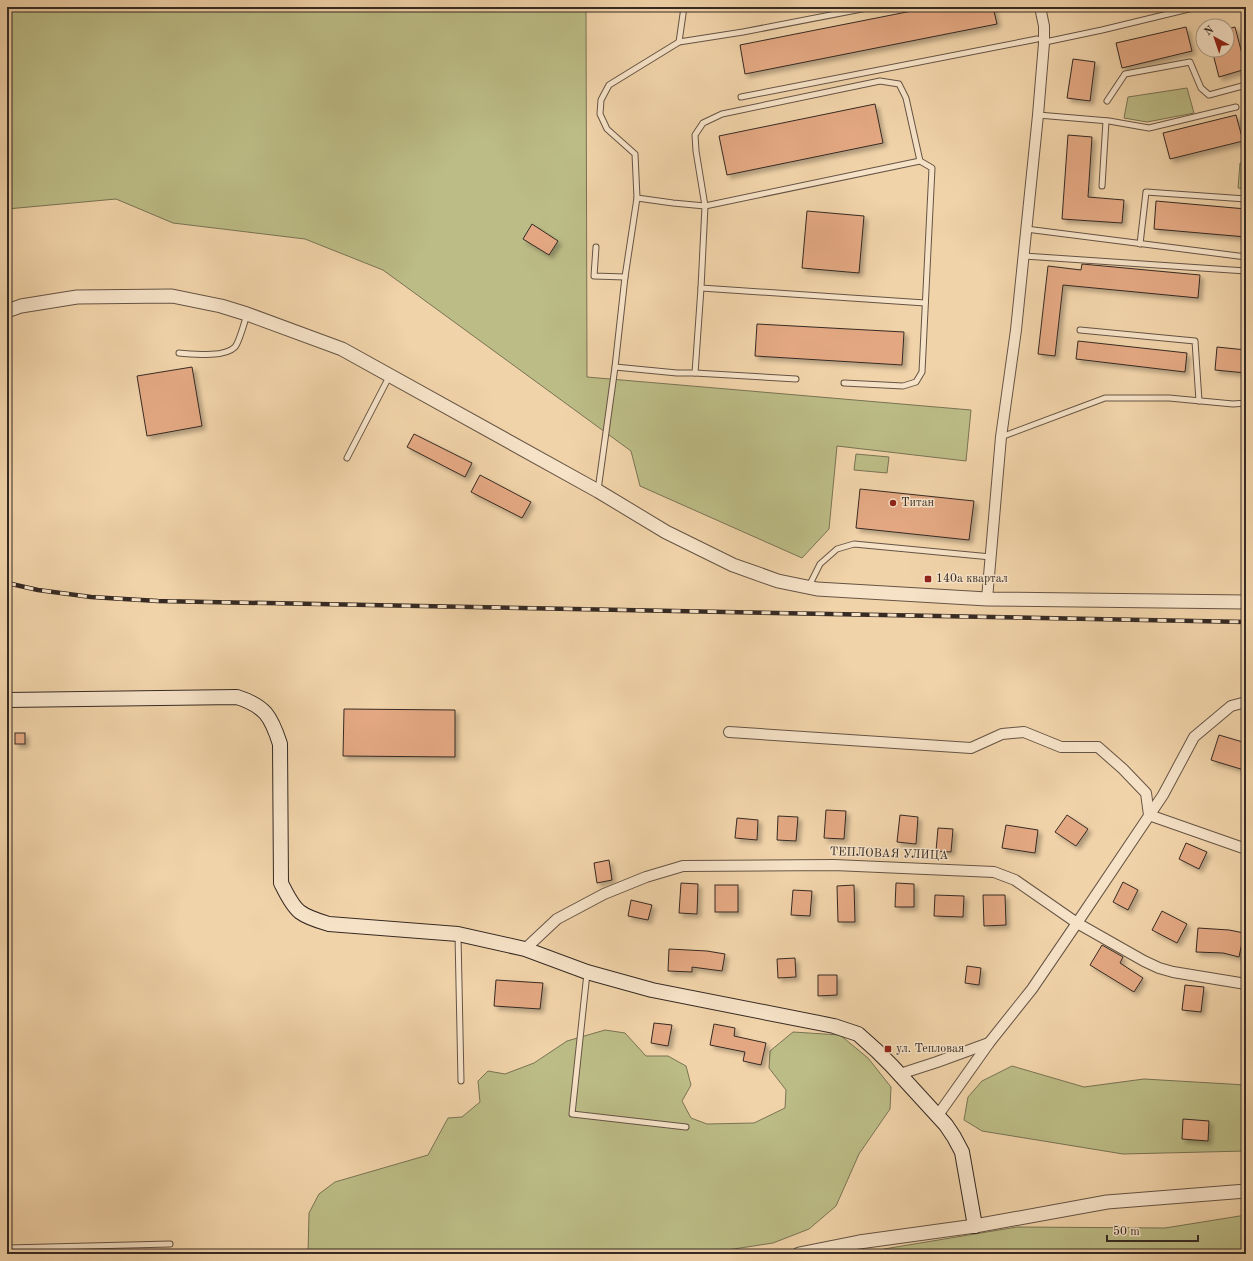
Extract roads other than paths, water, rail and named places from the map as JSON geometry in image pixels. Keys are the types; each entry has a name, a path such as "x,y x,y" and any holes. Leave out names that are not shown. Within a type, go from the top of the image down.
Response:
{"main road":[{"path":"7,700 237,696 251,701 262,709 274,724 280,744 281,883 299,912 315,920 329,924 458,934 525,949 587,972 652,990 834,1026 858,1034 900,1074 938,1115 954,1137 962,1152 975,1226"}],"street":[{"path":"987,600 1001,437 1016,330 1038,115 1040,41 1044,26 1040,7"},
{"path":"7,311 21,306 77,297 172,296 220,306 248,314 342,349 598,491 666,532 733,565 778,581 817,589 987,600 1246,602"},
{"path":"938,1115 989,1043 1032,989 1077,923 1163,794 1194,738 1231,706 1246,702"},
{"path":"729,732 971,748 1002,734 1024,732 1061,747 1098,747 1146,793 1149,815"},
{"path":"1149,815 1246,849"},
{"name":"ТЕПЛОВАЯ УЛИЦА","path":"525,949 557,919 604,894 646,877 683,866 834,865 994,872 1015,880 1077,923 1159,968 1173,972 1246,984"},
{"path":"900,1074 989,1043"},
{"path":"799,1254 859,1242 975,1226 1107,1202 1246,1191"}],"lane":[{"path":"679,42 684,7"},
{"path":"598,491 615,367 625,277 637,198 635,154 607,129 600,114 600,100 610,85 679,42 743,32 872,7"},
{"path":"741,97 1040,41 1050,41 1197,7"},
{"path":"1244,7 1246,17"},
{"path":"1107,101 1125,74 1190,62 1201,88 1209,95 1246,85"},
{"path":"695,373 705,206 696,151 695,134 703,123 729,112 880,81 899,84 906,98 920,161"},
{"path":"1038,115 1106,121 1149,128 1236,107"},
{"path":"1102,186 1106,121"},
{"path":"637,198 705,206 920,161 932,168 922,372 916,382 903,386 844,382"},
{"path":"1140,244 1146,192 1246,199"},
{"path":"1026,229 1246,257"},
{"path":"596,247 594,276 625,277"},
{"path":"1024,256 1246,271"},
{"path":"701,288 925,303"},
{"path":"179,353 210,354 226,352 235,346 248,314"},
{"path":"1080,330 1195,341 1199,401"},
{"path":"615,367 677,373 796,379"},
{"path":"347,458 390,375"},
{"path":"1001,437 1105,398 1169,398 1233,404 1246,403"},
{"path":"808,587 820,564 837,549 854,544 991,557"},
{"path":"458,934 461,1081"},
{"path":"587,972 572,1114 686,1126"},
{"path":"7,1248 170,1244"}],"railway":[{"path":"7,583 38,590 91,597 158,601 1246,622"}],"place":[{"name":"Титан","path":"893,503"},
{"name":"140а квартал","path":"928,579"},
{"name":"ул. Тепловая","path":"888,1049"}]}
